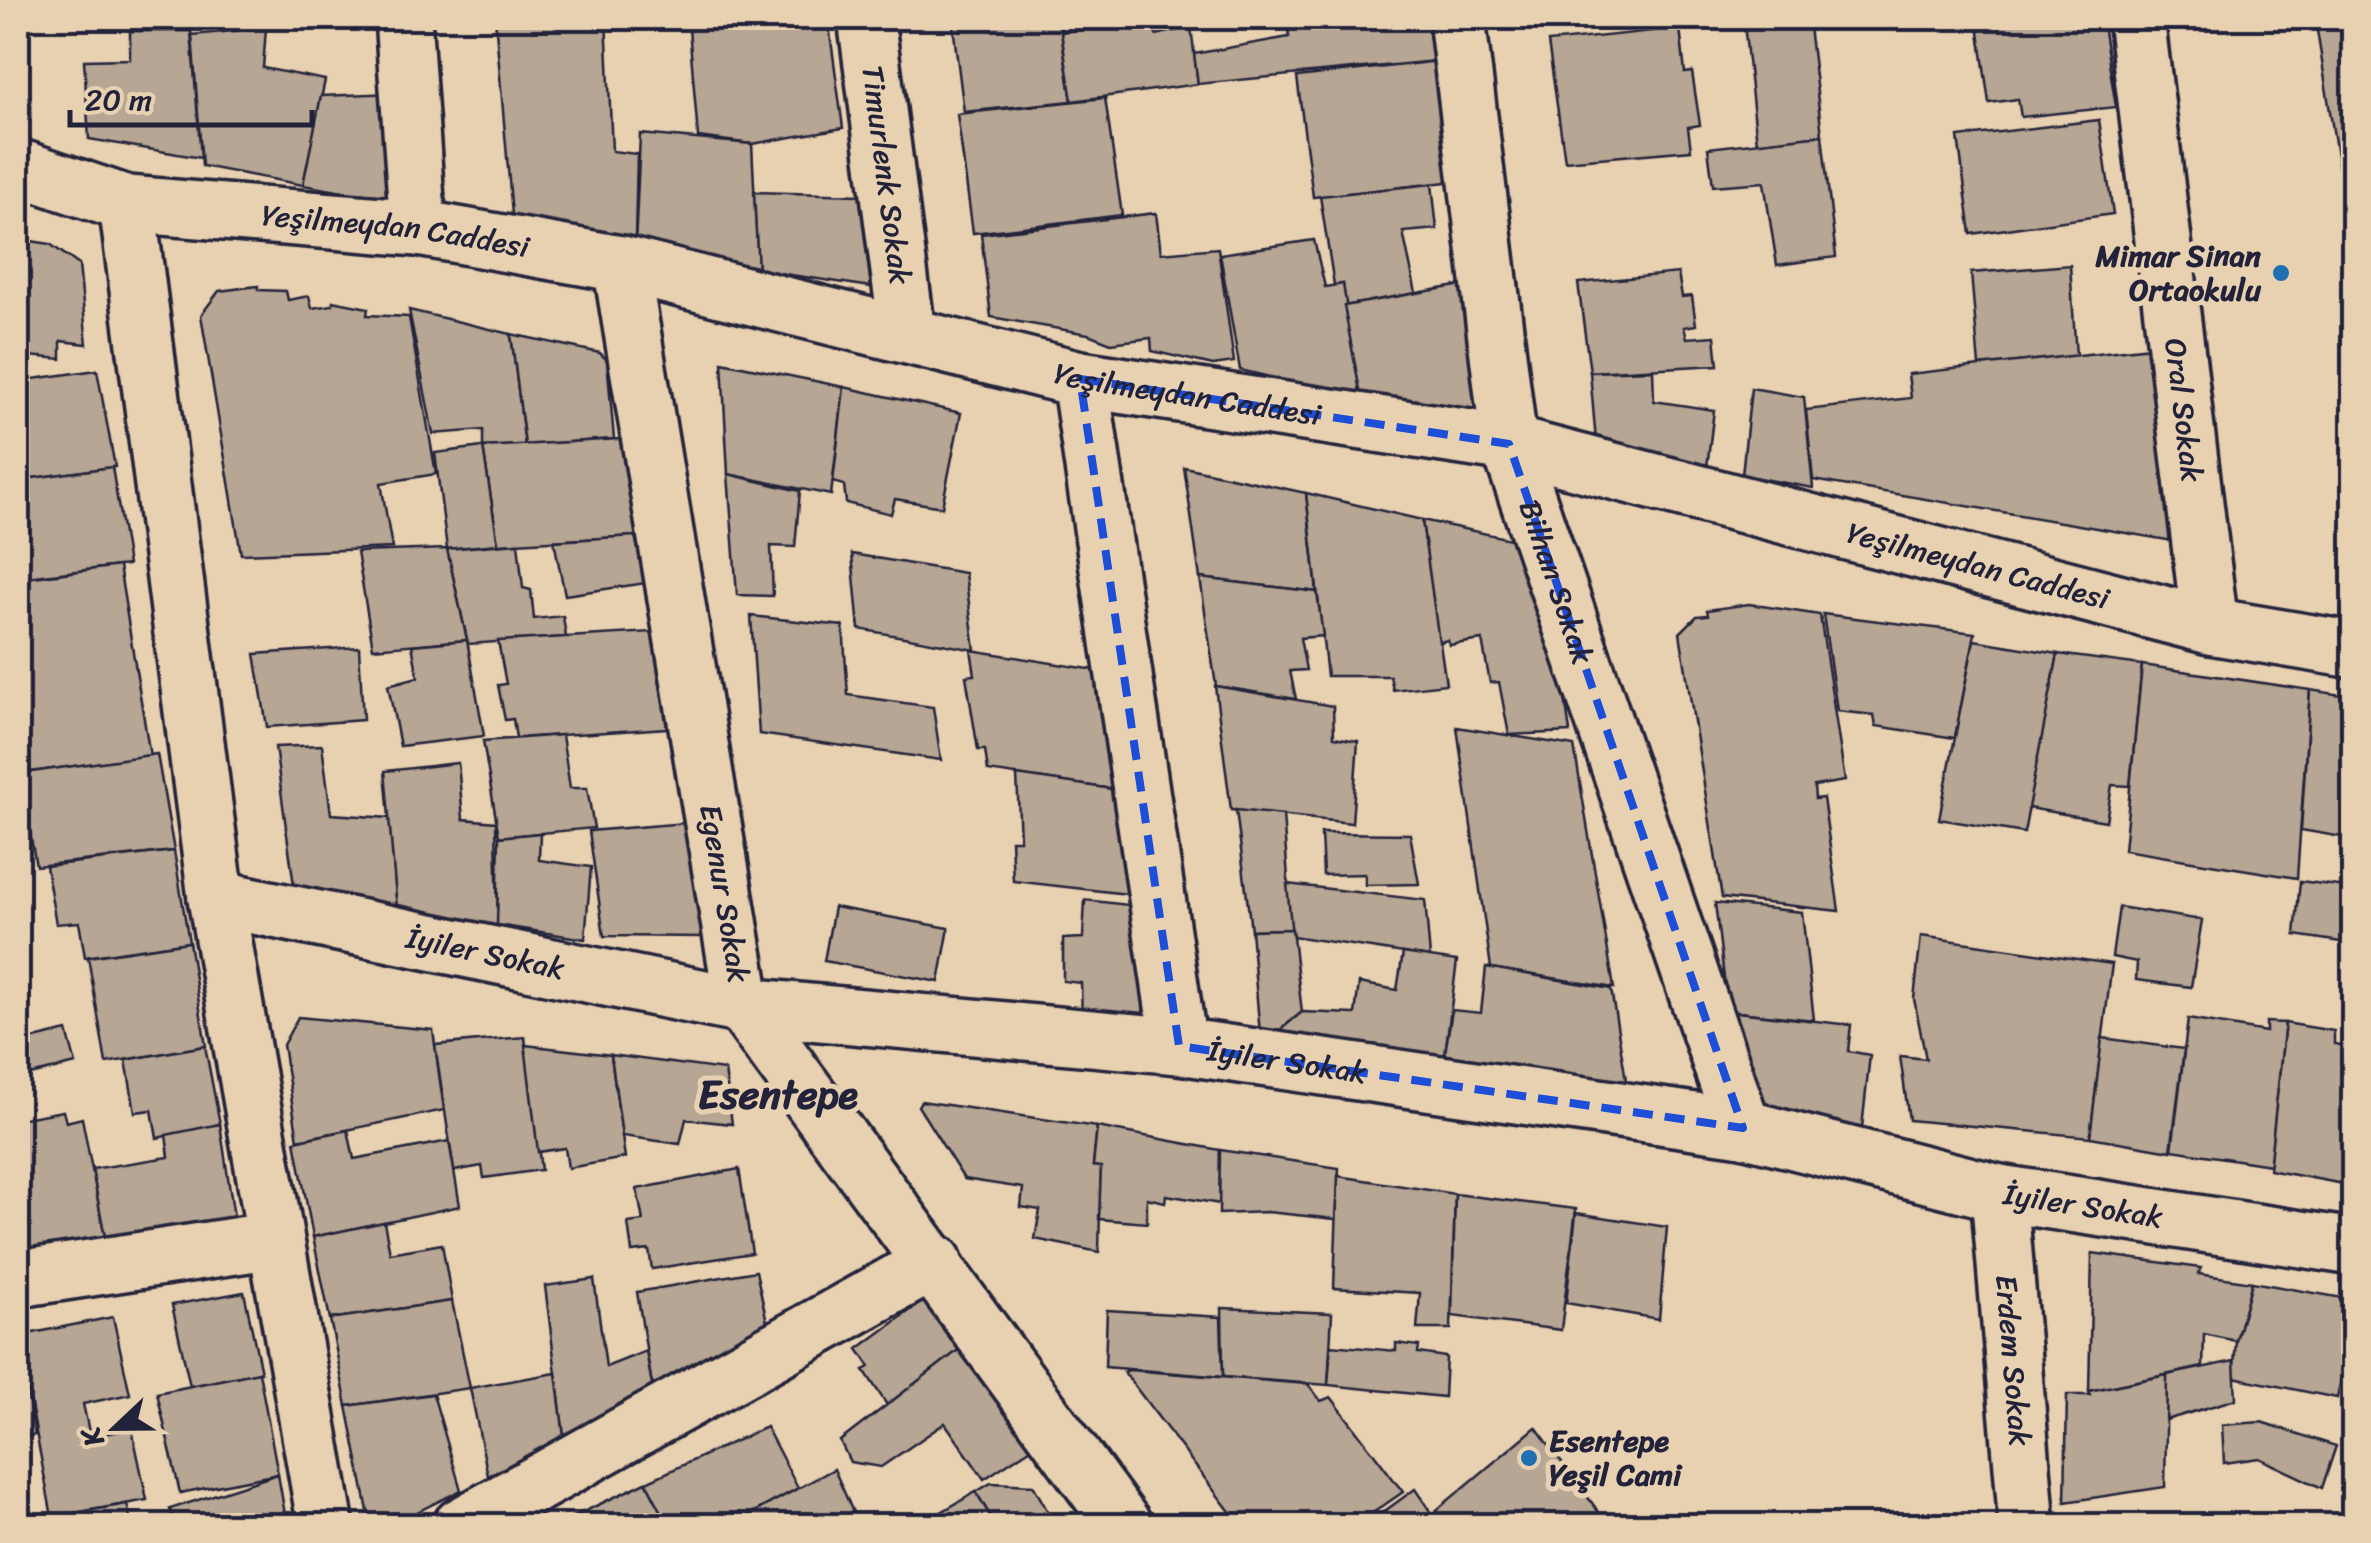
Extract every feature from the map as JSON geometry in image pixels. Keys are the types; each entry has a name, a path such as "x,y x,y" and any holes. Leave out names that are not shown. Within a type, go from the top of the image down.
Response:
{"street":[{"path":"403,18 418,228"},
{"name":"Timurlenk Sokak","path":"866,18 907,332"},
{"name":"Bilhan Sokak","path":"1457,18 1509,444 1744,1128"},
{"name":"Oral Sokak","path":"2136,18 2210,626"},
{"name":"Yeşilmeydan Caddesi","path":"18,166 127,204 418,228 621,264 907,332 1080,379 1509,444 2210,626 2354,650"},
{"path":"127,204 216,898 326,1526"},
{"name":"Egenur Sokak","path":"621,264 743,1006 1124,1526"},
{"path":"1080,379 1179,1046"},
{"name":"İyiler Sokak","path":"216,898 743,1006 1179,1046 1744,1128 1998,1193 2354,1247"},
{"name":"Erdem Sokak","path":"1998,1193 2027,1526"},
{"path":"18,1279 274,1240"},
{"path":"461,1526 934,1262"}],"highlighted area":[{"path":"1080,379 1509,444 1743,1128 1179,1046"}],"building":[{"path":"281,18 386,18 386,22 282,29"},
{"path":"495,18 606,18 612,151 637,154 635,240 512,215"},
{"path":"752,18 828,18 843,128 752,144 698,137 689,28"},
{"path":"952,18 1059,18 1072,101 964,112"},
{"path":"1100,18 1153,18 1156,35 1191,27 1198,84 1072,101 1061,32 1102,27"},
{"path":"1287,18 1440,18 1446,60 1198,84 1194,54 1289,37"},
{"path":"1808,18 1822,135 1757,143 1744,24"},
{"path":"1977,18 2102,18 2116,107 2021,117 2018,99 1989,103"},
{"path":"2315,18 2354,18 2354,255 2353,255"},
{"path":"266,28 263,68 325,80 303,185 202,166 192,35"},
{"path":"1680,28 1685,73 1692,72 1700,125 1688,127 1691,150 1565,161 1548,42"},
{"path":"130,31 191,31 201,158 89,139 84,60 130,59"},
{"path":"1439,61 1456,181 1313,197 1297,77"},
{"path":"394,93 401,202 303,185 321,96"},
{"path":"1105,98 1122,215 973,233 957,114"},
{"path":"2099,120 2113,214 1971,234 1958,137"},
{"path":"640,134 752,144 758,267 635,247"},
{"path":"1822,135 1836,257 1777,265 1764,182 1713,186 1708,148"},
{"path":"1432,184 1437,229 1403,232 1416,293 1344,306 1343,284 1334,285 1320,196"},
{"path":"754,192 860,195 871,287 758,270"},
{"path":"1156,213 1161,253 1218,248 1234,362 1213,365 1152,351 1151,338 1111,343 1088,334 991,317 981,234"},
{"path":"18,239 50,244 79,265 87,344 61,341 61,359 18,355"},
{"path":"1314,240 1325,287 1343,284 1361,398 1240,370 1220,254"},
{"path":"2070,265 2076,356 1979,366 1971,273"},
{"path":"1678,273 1682,297 1692,296 1696,325 1684,327 1687,338 1715,336 1718,365 1590,372 1578,283"},
{"path":"1468,284 1487,418 1361,396 1344,306"},
{"path":"258,286 258,290 286,291 288,300 309,296 312,308 333,305 333,301 368,308 367,315 409,317 436,474 381,483 392,548 241,554 201,315 219,291"},
{"path":"409,310 511,334 525,445 483,447 483,430 433,434"},
{"path":"511,334 600,353 607,360 614,439 525,445"},
{"path":"2151,347 2179,542 1813,480 1806,410 1911,398 1908,374"},
{"path":"722,362 844,387 831,495 728,474"},
{"path":"97,370 115,467 18,480 18,381"},
{"path":"1653,370 1654,401 1714,410 1707,467 1596,442 1590,372"},
{"path":"844,387 961,413 942,507 895,499 891,514 846,503 844,485 833,482"},
{"path":"1751,388 1804,397 1813,488 1742,475"},
{"path":"620,439 637,536 498,544 483,447"},
{"path":"483,447 498,544 447,549 435,453"},
{"path":"112,467 128,565 18,578 18,480"},
{"path":"1184,467 1306,493 1317,592 1200,578"},
{"path":"728,474 800,491 795,547 771,546 773,596 737,595"},
{"path":"1306,493 1422,520 1446,684 1393,690 1390,676 1327,676"},
{"path":"1422,520 1543,546 1570,732 1509,735 1499,682 1490,683 1482,640 1449,645 1448,640 1439,642"},
{"path":"635,536 646,583 565,595 554,541"},
{"path":"518,543 523,588 531,590 534,619 563,616 566,637 468,644 447,549"},
{"path":"447,549 467,640 373,648 357,552"},
{"path":"852,554 965,573 975,650 859,629"},
{"path":"119,566 150,756 30,772 18,701 18,579"},
{"path":"1200,578 1317,592 1323,636 1300,638 1306,670 1290,671 1296,699 1216,686"},
{"path":"1749,604 1820,615 1845,781 1814,786 1815,799 1823,798 1839,911 1722,898 1680,633 1697,616 1708,615 1707,610"},
{"path":"1823,614 1975,633 1955,738 1876,726 1874,715 1837,711"},
{"path":"751,616 843,626 848,695 933,707 941,760 759,734"},
{"path":"652,632 667,728 516,738 513,719 505,720 498,685 506,684 498,641"},
{"path":"467,640 484,736 400,746 388,685 418,677 412,645"},
{"path":"1974,640 2058,654 2024,833 1939,819"},
{"path":"359,647 363,720 267,727 255,654"},
{"path":"971,650 1102,671 1119,790 988,771 985,750 978,750 966,676 975,675"},
{"path":"2058,654 2142,665 2130,786 2112,785 2106,821 2028,808"},
{"path":"2142,665 2310,690 2297,878 2124,850"},
{"path":"1215,686 1333,706 1334,737 1358,741 1352,823 1231,810"},
{"path":"2310,690 2354,697 2354,839 2301,830"},
{"path":"1457,727 1574,746 1614,988 1491,968"},
{"path":"562,735 570,788 587,788 594,828 499,837 483,741"},
{"path":"322,745 331,814 390,818 397,909 295,893 275,747"},
{"path":"157,754 174,851 36,866 27,815 18,817 18,774"},
{"path":"458,763 463,819 496,822 498,926 397,909 385,771"},
{"path":"1017,775 1119,790 1128,894 1013,881 1011,840 1020,840"},
{"path":"1236,810 1283,815 1292,929 1251,930"},
{"path":"685,823 702,937 604,936 589,831"},
{"path":"540,833 539,860 591,867 585,939 497,925 499,837"},
{"path":"1321,833 1410,834 1419,884 1365,885 1365,874 1323,875"},
{"path":"174,851 189,942 85,957 79,922 56,924 46,866"},
{"path":"2300,881 2354,888 2354,944 2295,935"},
{"path":"1287,884 1425,900 1430,957 1292,936"},
{"path":"1085,900 1146,907 1143,1028 1082,1020 1081,983 1063,981 1063,939 1083,938"},
{"path":"1715,903 1802,912 1814,1020 1728,1011"},
{"path":"834,907 949,928 939,982 824,961"},
{"path":"2119,907 2202,920 2191,987 2136,980 2137,962 2112,957"},
{"path":"1292,929 1302,1012 1261,1046 1251,930"},
{"path":"1921,936 2112,964 2090,1137 1909,1120 1900,1056 1926,1059 1914,999"},
{"path":"189,942 206,1046 106,1063 88,957"},
{"path":"1403,953 1457,961 1442,1078 1261,1046 1302,1012 1355,1014 1359,983 1397,990"},
{"path":"1486,967 1611,989 1629,1098 1442,1072 1452,1010 1481,1013"},
{"path":"1728,1011 1851,1025 1848,1051 1870,1055 1860,1146 1744,1127"},
{"path":"298,1017 433,1030 444,1110 298,1140 283,1045"},
{"path":"2188,1019 2266,1032 2266,1022 2285,1023 2270,1165 2172,1150"},
{"path":"2285,1023 2334,1031 2334,1044 2354,1047 2354,1186 2269,1170"},
{"path":"67,1031 76,1064 18,1078 18,1043"},
{"path":"525,1037 541,1170 484,1178 482,1166 454,1171 435,1045"},
{"path":"2102,1038 2184,1049 2171,1151 2090,1137"},
{"path":"525,1045 611,1055 625,1158 568,1168 565,1148 538,1152"},
{"path":"205,1046 220,1124 157,1138 152,1110 135,1112 126,1060"},
{"path":"611,1055 725,1070 732,1124 686,1119 680,1144 622,1136"},
{"path":"921,1101 1097,1127 1093,1166 1101,1167 1099,1252 1035,1239 1040,1210 1021,1207 1023,1188 964,1179 918,1106"},
{"path":"63,1111 66,1122 82,1118 106,1242 18,1260 18,1119"},
{"path":"220,1124 234,1217 106,1242 92,1169 169,1157 166,1135"},
{"path":"1097,1127 1220,1150 1220,1204 1166,1195 1165,1202 1147,1198 1147,1223 1099,1219 1101,1167 1093,1166"},
{"path":"348,1130 354,1159 449,1141 460,1206 313,1237 295,1141"},
{"path":"1220,1150 1339,1168 1336,1219 1267,1212 1219,1214"},
{"path":"739,1169 752,1253 652,1269 649,1250 632,1252 628,1223 643,1221 637,1189"},
{"path":"1338,1176 1455,1194 1451,1329 1417,1329 1420,1293 1334,1288"},
{"path":"1455,1194 1576,1209 1561,1330 1452,1316"},
{"path":"1576,1213 1667,1227 1659,1319 1566,1303"},
{"path":"384,1222 390,1253 442,1244 452,1301 330,1319 313,1237"},
{"path":"2092,1253 2201,1268 2199,1274 2252,1282 2236,1341 2204,1334 2203,1367 2089,1391"},
{"path":"756,1271 770,1336 653,1391 637,1292"},
{"path":"594,1279 606,1367 646,1351 653,1391 564,1437 545,1286"},
{"path":"2252,1282 2354,1300 2354,1349 2348,1347 2337,1398 2233,1377 2236,1341"},
{"path":"244,1292 261,1372 190,1386 172,1305"},
{"path":"931,1295 968,1343 887,1405 864,1370 870,1367 858,1349"},
{"path":"452,1301 470,1388 347,1406 330,1319"},
{"path":"1222,1308 1332,1313 1328,1385 1223,1377"},
{"path":"1107,1310 1221,1317 1223,1377 1105,1367"},
{"path":"113,1317 130,1394 83,1404 90,1436 132,1429 147,1500 52,1517 18,1336"},
{"path":"969,1342 1039,1443 984,1479 945,1423 881,1467 850,1462 840,1441"},
{"path":"1396,1343 1419,1346 1418,1353 1446,1357 1444,1397 1328,1385 1331,1345 1396,1351"},
{"path":"18,1345 35,1435 18,1438"},
{"path":"2234,1361 2236,1399 2166,1420 2167,1375"},
{"path":"259,1372 278,1474 180,1493 157,1393"},
{"path":"1124,1372 1308,1384 1321,1401 1331,1397 1403,1492 1354,1526 1241,1526"},
{"path":"556,1373 564,1437 488,1476 470,1388"},
{"path":"2167,1375 2165,1487 2065,1502 2067,1395 2090,1395 2089,1391"},
{"path":"433,1394 461,1490 389,1526 371,1526 347,1406"},
{"path":"2261,1422 2336,1446 2322,1488 2259,1458 2224,1463 2222,1425"},
{"path":"766,1427 798,1488 729,1526 669,1526 646,1482"},
{"name":"Esentepe Yeşil Cami","path":"1536,1427 1609,1526 1364,1526 1415,1489 1432,1514"},
{"path":"834,1469 859,1526 734,1523"},
{"path":"278,1474 287,1526 174,1526 170,1509"},
{"path":"646,1482 669,1526 556,1525"},
{"path":"991,1483 1033,1485 1056,1526 996,1526 976,1492"},
{"path":"976,1492 996,1526 917,1526"},
{"path":"127,1504 132,1526 54,1526 52,1517"}],"place":[{"name":"Mimar Sinan Ortaokulu","path":"2281,273"},
{"name":"Esentepe Yeşil Cami","path":"1529,1458"}],"district":[{"name":"Esentepe","path":"778,1094"}]}
